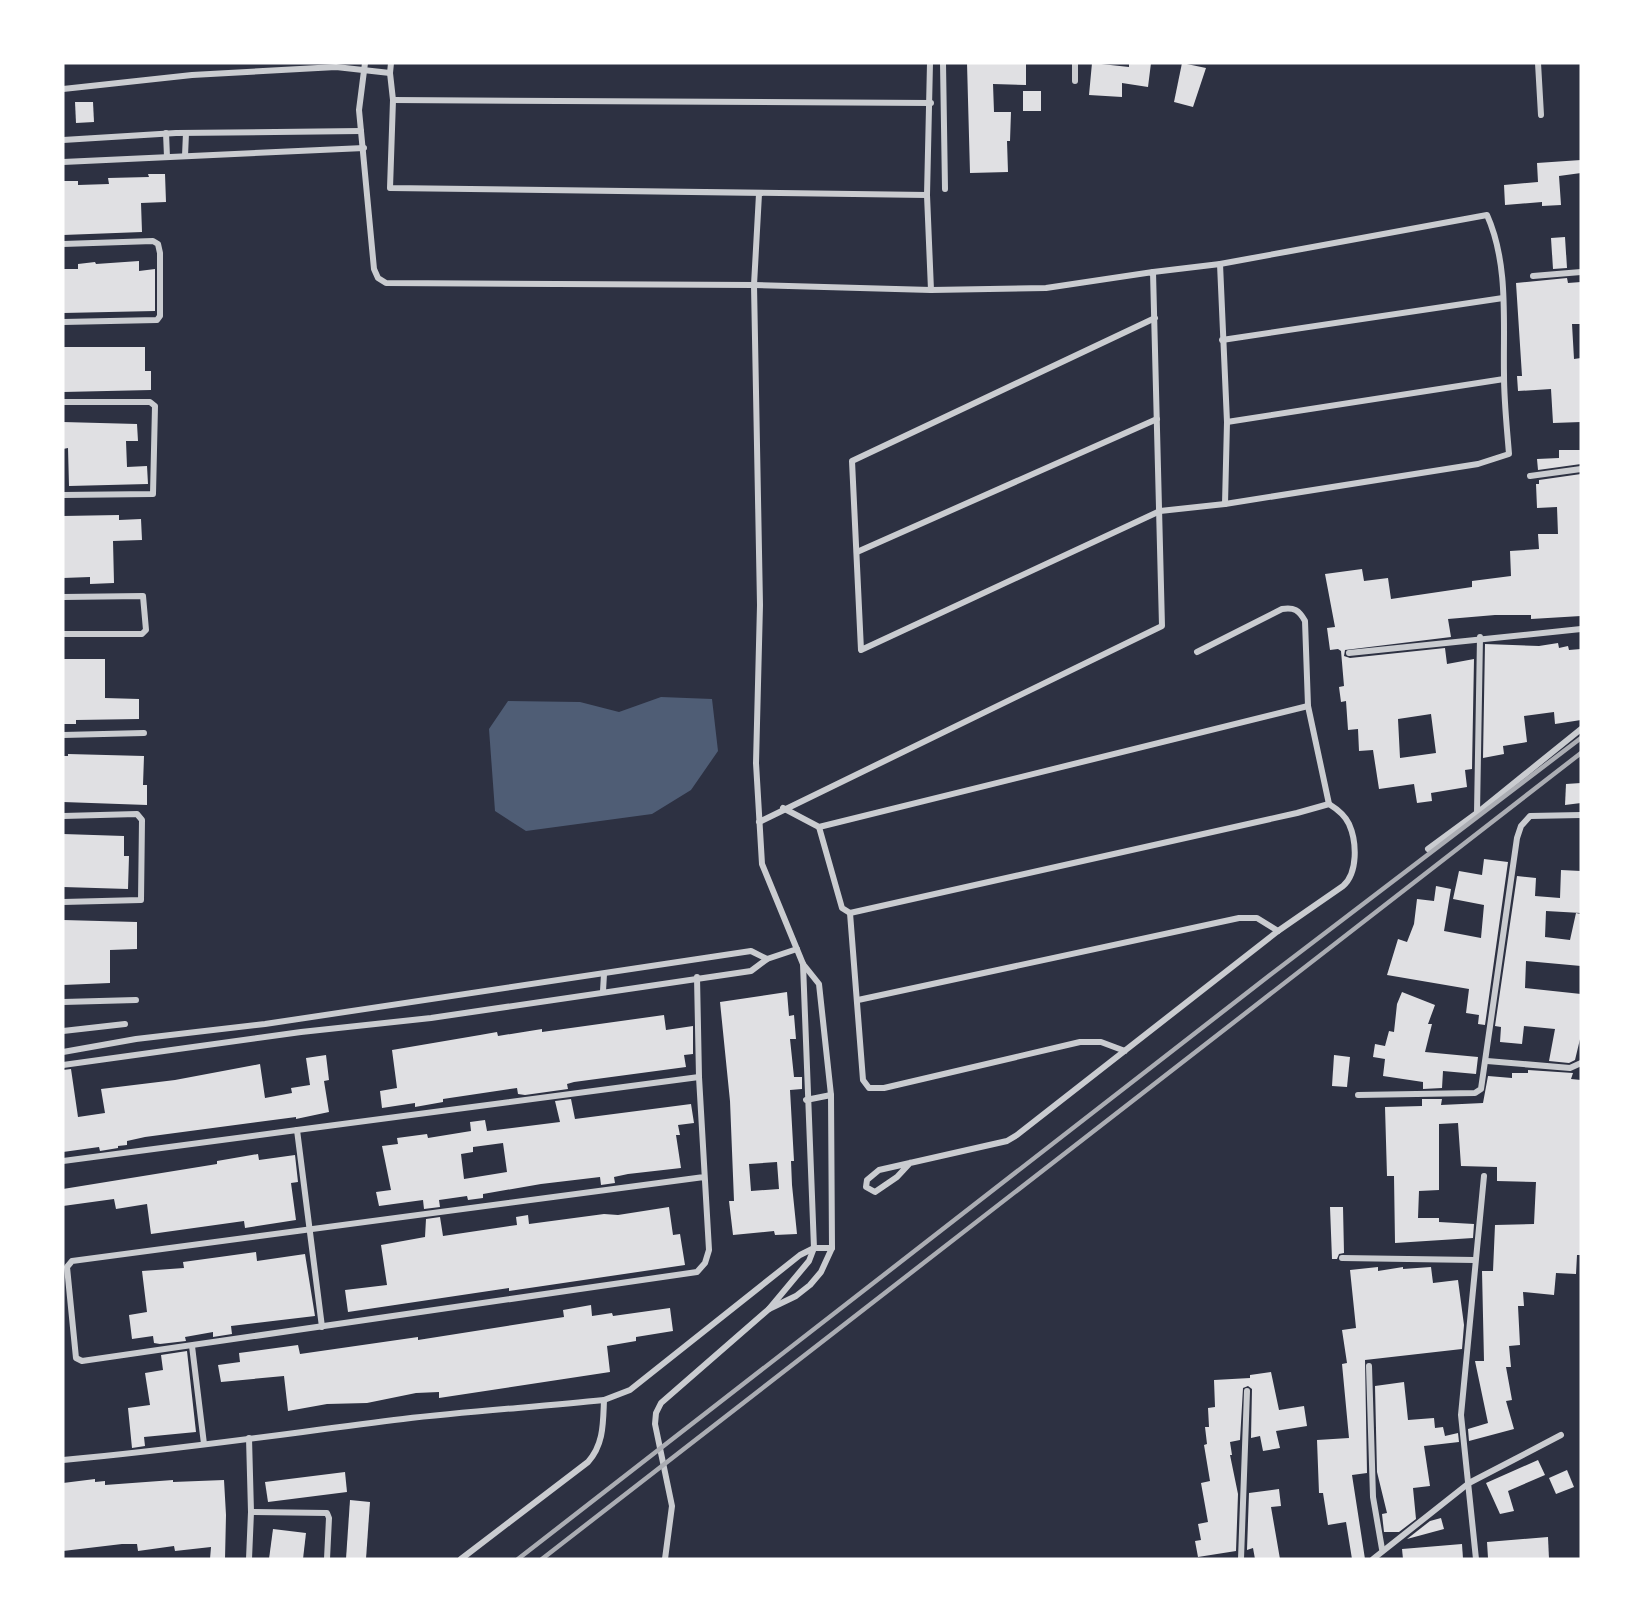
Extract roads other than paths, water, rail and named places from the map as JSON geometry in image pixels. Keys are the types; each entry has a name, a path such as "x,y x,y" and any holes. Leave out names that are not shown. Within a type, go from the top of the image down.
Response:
{"street":[{"path":"391,63 393,100 390,188 927,195"},
{"path":"930,63 931,103 927,195 931,290"},
{"path":"943,63 945,189"},
{"path":"1076,63 1076,81"},
{"path":"1538,63 1541,115"},
{"path":"63,89 192,75 336,65 365,66 390,74"},
{"path":"365,66 359,110 374,269 378,278 386,283 754,285 931,290 1046,288 1220,264 1487,215 1497,237 1503,298 1503,379 1509,454 1478,464 1225,504 1160,511 861,650 852,461 1155,318"},
{"path":"393,100 931,103"},
{"path":"63,140 166,133 361,131"},
{"path":"166,133 167,157"},
{"path":"185,156 186,133"},
{"path":"63,162 364,148"},
{"path":"759,194 754,285 760,604 756,763 759,822 762,864 802,964 814,1248 809,1261 770,1310"},
{"path":"63,244 153,241 158,244 160,316 157,320 63,322"},
{"path":"1220,264 1227,422 1225,504"},
{"path":"759,822 783,808 1162,626 1153,272"},
{"path":"1533,276 1581,272"},
{"path":"1222,340 1503,298"},
{"path":"1227,422 1503,379"},
{"path":"63,402 150,402 155,406 153,494 63,495"},
{"path":"857,552 1157,419"},
{"path":"1530,476 1581,469"},
{"path":"63,597 143,596 146,630 142,634 63,634"},
{"path":"910,1163 897,1177 874,1192 866,1187 867,1180 879,1170 910,1163 1007,1142 1278,931 1351,879 1354,871 1351,832 1339,811 1329,804 1308,706 1305,621 1294,609 1282,609 1197,652"},
{"path":"1349,653 1480,637 1581,629"},
{"path":"1477,813 1480,637"},
{"path":"783,808 819,827 1308,706"},
{"path":"1428,849 1477,813 1581,729"},
{"path":"63,735 144,733"},
{"path":"819,827 842,908 850,913 1329,804"},
{"path":"63,816 137,814 142,820 141,900 63,902"},
{"path":"1358,1095 1478,1093 1483,1082 1487,1061 1516,838 1521,826 1530,816 1581,814"},
{"path":"850,913 863,1080 867,1087 874,1089 1080,1042 1101,1042 1125,1051"},
{"path":"858,1000 1239,918 1257,918 1278,931"},
{"path":"63,1065 301,1032 431,1018 697,977 751,971 767,959 797,949"},
{"path":"63,1052 751,951 767,959"},
{"path":"665,1559 672,1506 655,1424 656,1413 672,1392 770,1310 796,1296 810,1285 821,1272 832,1248 831,1095 819,984 802,964"},
{"path":"603,991 604,974"},
{"path":"697,977 699,1077 709,1250 705,1263 697,1272 192,1346 79,1360 76,1358 67,1267 69,1262 704,1177"},
{"path":"63,1002 136,1000"},
{"path":"63,1031 125,1024"},
{"path":"1487,1061 1570,1068 1581,1063"},
{"path":"63,1161 699,1077"},
{"path":"806,1100 831,1095"},
{"path":"297,1130 322,1327"},
{"path":"1476,1559 1461,1415 1474,1260 1484,1176"},
{"path":"63,1460 172,1450 249,1438 603,1400 630,1389 800,1254 814,1248 832,1248"},
{"path":"1342,1258 1474,1260"},
{"path":"192,1346 204,1444"},
{"path":"1369,1366 1372,1486 1382,1549"},
{"path":"1241,1559 1247,1390"},
{"path":"461,1559 588,1462 597,1451 602,1435 603,1400"},
{"path":"1372,1559 1469,1483 1561,1435"},
{"path":"249,1438 251,1512 249,1559"},
{"path":"251,1512 327,1513 329,1518 327,1559"}],"water":[{"path":"661,697 712,699 718,751 691,790 652,814 526,831 495,811 489,729 508,701 580,702 619,712"}],"railway":[{"path":"518,1559 1270,975 1581,738"},
{"path":"542,1559 1581,753"}]}
